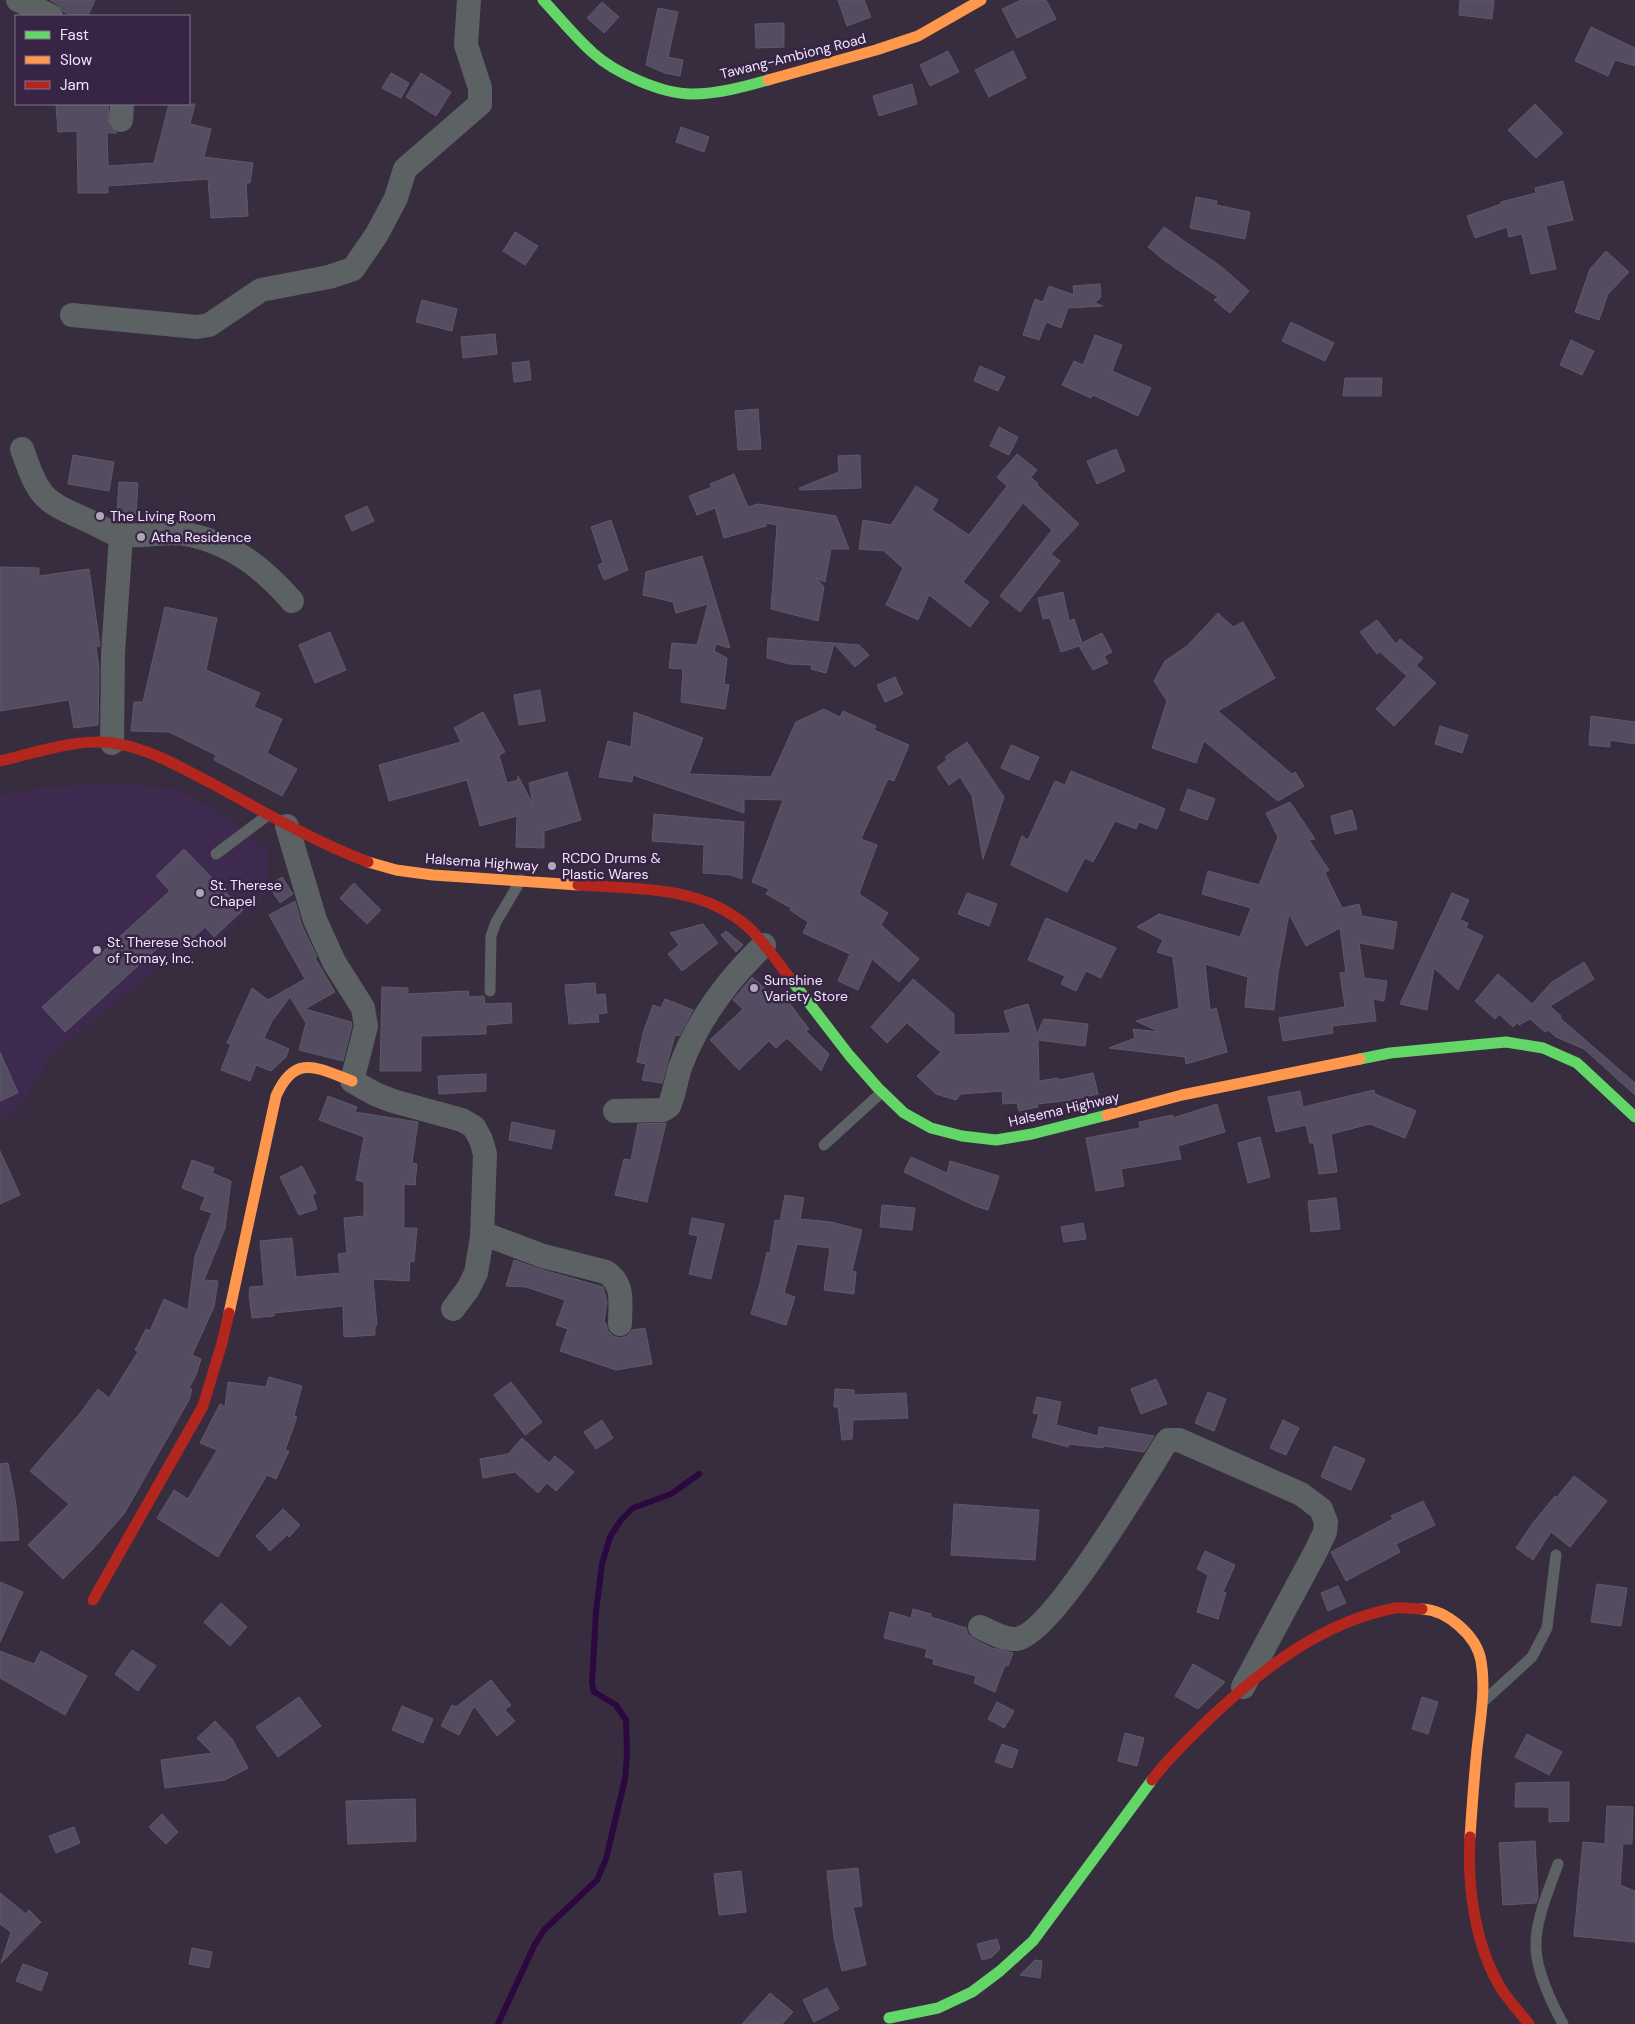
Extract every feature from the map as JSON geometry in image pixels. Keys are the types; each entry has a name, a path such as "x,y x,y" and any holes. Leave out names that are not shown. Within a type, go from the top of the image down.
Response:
{"main road":[{"name":"Tawang-Ambiong Road","path":"543,0 594,54 625,74 660,88 691,94 731,90 876,50 918,36 981,0"},
{"name":"Halsema Highway","path":"0,761 83,744 112,743 144,751 181,768 278,820 374,864 396,870 433,875 672,891 700,898 725,911 747,926 849,1054 882,1092 904,1113 931,1128 962,1136 996,1140 1032,1134 1182,1096 1390,1053 1506,1042 1543,1048 1577,1063 1635,1118"},
{"path":"93,1600 203,1406 222,1343 276,1096 284,1080 292,1071 300,1067 320,1070 352,1082"},
{"path":"889,2018 938,2008 972,1992 1000,1971 1033,1941 1167,1760 1242,1688 1298,1646 1352,1620 1396,1608 1429,1608 1451,1618 1470,1638 1481,1660 1482,1702 1473,1784 1469,1854 1472,1908 1485,1953 1502,1990 1529,2024"}],"street":[{"path":"18,0 49,15"},
{"path":"72,315 197,327 209,325 261,290 329,277 353,269 377,234 396,198 405,169 480,104 480,88 466,46 469,0"},
{"path":"22,449 34,483 51,504 121,536 160,532 190,535 220,545 247,559 270,576 292,601"},
{"path":"112,743 113,654 121,536"},
{"path":"278,820 315,920 334,962 363,1008 366,1026 352,1082 375,1094 462,1120 474,1127 482,1140 485,1154 482,1233 476,1273 468,1289 453,1309"},
{"path":"615,1111 663,1110 669,1106 680,1068 698,1028 718,996 740,968 764,945"},
{"path":"482,1233 513,1246 606,1272 618,1282 621,1294 620,1324"},
{"path":"980,1627 1006,1638 1016,1639 1024,1636 1042,1620 1099,1550 1168,1440 1179,1440 1301,1494 1321,1508 1326,1522 1325,1532 1316,1552 1242,1688"},
{"path":"1263,1650 1298,1646"}],"lane":[{"path":"216,854 278,820"},
{"path":"490,991 491,936 496,922 522,880"},
{"path":"824,1145 882,1092"},
{"path":"1482,1702 1532,1657 1547,1628 1556,1555"},
{"path":"1558,1864 1539,1922 1536,1947 1539,1968 1563,2024"}],"shaded area":[{"name":"St. Therese School of Tomay, Inc.","path":"132,784 179,790 228,817 268,851 266,892 214,944 174,956 54,1052 15,1114 0,1120 0,796 41,787"}],"building":[{"path":"50,0 95,0 88,15 72,15 64,12 57,4"},
{"path":"838,0 864,0 871,17 847,26"},
{"path":"1021,0 1046,0 1056,19 1017,38 1002,9"},
{"path":"1460,0 1494,0 1492,19 1459,15"},
{"path":"602,2 619,17 604,33 587,18"},
{"path":"658,8 678,12 668,57 683,60 680,76 665,73 646,65"},
{"path":"784,23 784,47 756,48 755,24"},
{"path":"1591,27 1635,48 1635,66 1615,60 1608,76 1575,61"},
{"path":"948,51 959,72 930,86 920,65"},
{"path":"1013,51 1026,78 989,97 975,70"},
{"path":"391,73 409,83 401,98 382,88"},
{"path":"421,73 451,92 436,116 406,97"},
{"path":"912,84 917,104 879,116 873,96"},
{"path":"195,104 190,124 211,129 204,157 253,163 250,183 246,183 248,216 211,218 208,179 108,186 108,193 78,193 77,131 58,132 56,105 108,105 109,126 117,133 107,133 108,166 154,163 169,105"},
{"path":"1535,104 1563,133 1536,158 1508,130"},
{"path":"681,127 709,137 704,152 676,142"},
{"path":"1563,181 1573,220 1546,226 1556,269 1531,274 1522,234 1509,237 1507,227 1475,238 1467,216 1501,204 1501,202 1536,193 1535,188"},
{"path":"1196,197 1217,201 1216,205 1250,212 1245,239 1190,228"},
{"path":"1164,227 1223,268 1249,291 1230,313 1214,300 1218,297 1165,261 1148,247"},
{"path":"515,232 538,246 525,265 503,251"},
{"path":"1606,251 1629,272 1608,294 1599,320 1575,312 1590,269"},
{"path":"1100,284 1101,297 1095,303 1103,306 1068,308 1061,328 1046,322 1039,340 1023,335 1035,299 1043,302 1049,286 1074,295 1073,286"},
{"path":"422,300 457,309 452,331 416,322"},
{"path":"1291,322 1334,343 1325,361 1282,341"},
{"path":"495,334 497,354 463,358 461,337"},
{"path":"1095,335 1122,345 1112,371 1151,388 1138,416 1093,395 1091,398 1062,385 1074,361 1083,365"},
{"path":"1571,340 1594,351 1582,375 1560,365"},
{"path":"529,361 531,380 514,382 512,363"},
{"path":"980,366 1005,377 998,391 974,381"},
{"path":"1345,378 1382,378 1381,396 1343,396"},
{"path":"758,409 761,449 738,450 735,411"},
{"path":"999,427 1018,437 1009,455 990,446"},
{"path":"1116,449 1125,471 1097,484 1087,461"},
{"path":"1017,454 1037,470 1031,477 1037,485 1079,524 1051,554 1060,561 1020,612 1000,596 1052,530 1023,503 963,582 989,602 970,627 929,595 918,620 886,605 903,568 884,551 859,549 863,520 891,525 916,486 938,500 932,510 969,535 1007,486 997,477"},
{"path":"73,455 114,462 109,491 68,484"},
{"path":"860,455 861,488 800,490 799,488 839,472 838,456"},
{"path":"734,474 748,507 758,504 836,516 849,549 831,549 825,582 816,578 824,587 818,621 771,609 777,525 766,523 766,526 724,538 715,508 697,515 689,496 712,487 710,484"},
{"path":"119,482 138,483 136,515 117,513"},
{"path":"367,506 374,521 352,531 345,516"},
{"path":"611,520 628,570 604,580 598,565 603,563 591,527"},
{"path":"702,556 730,648 716,644 714,651 727,658 724,684 729,685 725,709 681,702 683,669 669,668 672,643 697,645 708,604 676,613 673,602 643,595 646,572"},
{"path":"0,567 39,568 39,576 89,569 100,646 96,647 99,668 98,725 74,728 69,700 0,711"},
{"path":"1063,592 1069,621 1074,619 1082,643 1102,633 1112,652 1104,656 1108,663 1093,670 1079,646 1061,652 1050,618 1043,619 1038,598"},
{"path":"165,607 217,618 206,670 260,693 254,707 282,719 267,753 297,769 282,796 214,760 216,755 169,732 131,731 134,702 143,702"},
{"path":"1218,613 1233,627 1243,622 1275,678 1218,711 1292,774 1295,772 1304,786 1278,801 1204,741 1196,763 1152,748 1167,701 1154,681 1165,661 1187,646"},
{"path":"1377,620 1396,644 1400,639 1423,658 1414,668 1417,666 1436,683 1394,726 1376,709 1407,676 1380,652 1377,654 1360,632"},
{"path":"330,632 346,670 315,683 299,645"},
{"path":"768,638 859,645 869,655 855,667 834,644 826,673 811,669 812,665 789,664 767,658"},
{"path":"895,677 903,694 885,702 877,685"},
{"path":"540,690 545,721 519,725 514,695"},
{"path":"824,709 840,717 843,711 876,726 874,730 909,745 894,781 888,779 861,839 877,845 859,894 888,913 881,925 919,959 899,982 872,959 858,990 838,981 850,954 803,933 808,922 790,910 791,908 766,894 769,889 752,882 783,800 744,799 744,813 633,775 632,782 599,777 608,741 631,747 634,712 703,738 689,774 771,777 796,722"},
{"path":"483,712 505,752 499,755 507,783 518,780 518,776 533,805 529,783 567,772 581,820 544,831 544,848 516,847 517,816 480,826 467,780 389,801 379,765 461,742 454,728"},
{"path":"1591,716 1635,722 1635,744 1610,740 1610,747 1589,745"},
{"path":"1440,726 1468,735 1462,753 1435,744"},
{"path":"967,742 1004,797 983,859 972,796 960,777 949,785 937,767 947,760 945,757"},
{"path":"1011,745 1039,757 1029,780 1001,768"},
{"path":"1071,771 1165,809 1157,829 1139,822 1136,829 1115,821 1093,862 1085,858 1067,892 1011,865 1022,836 1028,840 1055,781 1065,785"},
{"path":"1188,789 1215,799 1207,820 1180,810"},
{"path":"1290,802 1315,839 1309,840 1329,870 1325,873 1342,908 1359,904 1362,916 1397,922 1393,949 1359,943 1364,978 1387,981 1384,1001 1373,999 1376,1021 1332,1026 1333,1033 1283,1041 1279,1018 1345,1007 1340,973 1346,972 1340,928 1306,946 1289,914 1278,973 1274,1010 1245,1007 1248,977 1205,964 1210,1010 1216,1008 1227,1052 1186,1064 1185,1057 1109,1048 1135,1038 1133,1029 1160,1032 1136,1021 1179,1008 1173,957 1157,952 1163,940 1137,927 1159,914 1240,937 1251,908 1202,894 1208,871 1259,885 1278,837 1266,813"},
{"path":"1352,810 1357,829 1335,834 1331,816"},
{"path":"654,814 744,822 742,879 731,875 703,873 704,845 652,841"},
{"path":"184,849 243,910 214,937 205,927 182,948 171,936 65,1032 42,1007 170,891 156,876"},
{"path":"282,877 293,894 280,903 269,886"},
{"path":"354,883 381,910 367,924 340,898"},
{"path":"967,893 997,904 989,926 958,914"},
{"path":"1452,893 1469,900 1460,920 1468,923 1466,928 1483,936 1458,990 1434,968 1427,1010 1400,1004"},
{"path":"295,901 302,926 317,957 315,958 335,992 305,1009 351,1022 352,1025 343,1061 299,1050 306,1023 290,997 272,1021 264,1038 289,1049 286,1057 271,1071 256,1065 250,1081 221,1070 231,1044 227,1043 252,988 268,1000 305,979 269,915"},
{"path":"1046,918 1116,948 1101,978 1086,971 1076,991 1061,984 1065,976 1028,960"},
{"path":"703,924 718,943 682,971 668,954 679,945 670,933"},
{"path":"726,931 743,945 736,952 721,935"},
{"path":"1584,962 1594,979 1550,1006 1561,1016 1560,1018 1635,1083 1635,1095 1584,1049 1556,1037 1548,1030 1545,1032 1530,1019 1519,1025 1517,1023 1513,1027 1499,1014 1495,1019 1475,1001 1498,974 1532,1004 1552,982"},
{"path":"752,977 779,1001 784,996 809,1029 806,1031 829,1054 821,1071 787,1038 776,1048 769,1041 739,1070 710,1040 743,1009 733,1000"},
{"path":"913,979 954,1014 954,1035 1011,1033 1004,1011 1028,1004 1037,1034 1044,1019 1088,1024 1085,1046 1038,1040 1039,1081 1058,1078 1059,1080 1093,1073 1098,1094 1071,1100 1037,1104 1038,1107 1019,1111 1017,1103 1003,1104 1002,1091 961,1094 956,1100 936,1094 917,1076 941,1052 907,1023 887,1043 871,1027"},
{"path":"595,983 596,995 605,994 607,1013 598,1014 599,1022 569,1024 565,985"},
{"path":"382,987 408,988 408,994 468,991 469,997 484,996 485,1004 511,1003 512,1023 486,1025 486,1034 421,1036 421,1071 380,1071"},
{"path":"665,999 693,1010 679,1036 675,1035 662,1083 642,1080 646,1064 637,1062 643,1033 653,1005 661,1008"},
{"path":"0,1052 18,1093 0,1101"},
{"path":"486,1074 486,1091 439,1094 438,1076"},
{"path":"1374,1090 1375,1094 1416,1111 1405,1138 1370,1124 1331,1134 1337,1172 1319,1174 1314,1143 1310,1143 1306,1125 1276,1132 1268,1097 1300,1091 1303,1107"},
{"path":"328,1096 357,1107 355,1112 418,1122 412,1163 417,1164 415,1185 404,1184 404,1228 417,1228 414,1262 410,1261 409,1281 373,1279 377,1325 375,1325 375,1335 344,1337 343,1306 274,1313 274,1316 252,1318 250,1287 264,1286 260,1241 292,1238 296,1277 340,1273 338,1254 347,1253 344,1218 364,1216 364,1182 356,1180 364,1137 319,1120"},
{"path":"1217,1104 1225,1132 1178,1146 1181,1159 1121,1169 1124,1186 1096,1191 1086,1138 1140,1128 1139,1122 1173,1115 1173,1118"},
{"path":"512,1122 555,1131 551,1149 509,1140"},
{"path":"666,1123 647,1202 615,1195 624,1159 631,1160 638,1124"},
{"path":"1260,1137 1270,1177 1248,1183 1238,1143"},
{"path":"0,1151 20,1195 0,1204"},
{"path":"911,1157 947,1173 950,1161 999,1176 988,1210 975,1206 904,1172"},
{"path":"192,1160 214,1168 212,1173 231,1181 225,1228 204,1280 218,1281 214,1307 192,1355 201,1359 189,1388 192,1389 189,1400 124,1514 63,1579 28,1545 69,1504 30,1471 82,1411 98,1389 109,1398 138,1352 135,1350 146,1329 150,1331 164,1299 188,1310 195,1256 212,1213 200,1209 205,1197 182,1188"},
{"path":"302,1166 316,1193 312,1195 317,1209 299,1215 280,1177"},
{"path":"785,1195 804,1198 800,1219 831,1222 862,1230 852,1271 856,1272 854,1294 824,1290 830,1248 797,1244 784,1293 795,1297 786,1325 751,1314 767,1252 770,1253 775,1220 780,1221"},
{"path":"1336,1198 1340,1229 1311,1232 1308,1201"},
{"path":"882,1205 915,1208 912,1230 880,1227"},
{"path":"692,1218 724,1224 711,1279 689,1274 698,1236 689,1234"},
{"path":"1083,1223 1086,1239 1064,1242 1061,1227"},
{"path":"514,1260 603,1287 607,1302 604,1322 608,1331 613,1336 620,1338 627,1336 632,1330 645,1328 652,1364 616,1370 560,1351 568,1329 556,1325 565,1300 526,1287 506,1286"},
{"path":"269,1377 302,1386 294,1416 297,1417 285,1450 289,1451 276,1479 267,1475 218,1557 157,1518 174,1490 188,1499 217,1450 200,1443 220,1404 225,1407 228,1382 266,1387"},
{"path":"1156,1379 1167,1404 1141,1414 1131,1389"},
{"path":"511,1382 542,1422 525,1435 494,1395"},
{"path":"835,1389 854,1390 854,1395 906,1393 908,1418 853,1420 852,1439 842,1440 838,1407 834,1407"},
{"path":"1208,1392 1226,1399 1214,1431 1195,1423"},
{"path":"1037,1397 1061,1402 1056,1425 1098,1436 1099,1427 1154,1436 1144,1452 1104,1446 1103,1448 1069,1444 1068,1447 1032,1437 1039,1414 1033,1413"},
{"path":"602,1420 613,1438 596,1449 584,1432"},
{"path":"1283,1420 1299,1428 1286,1455 1270,1448"},
{"path":"522,1438 549,1463 555,1456 574,1472 556,1491 547,1483 538,1493 515,1472 483,1478 480,1459 508,1454"},
{"path":"1334,1446 1365,1459 1351,1490 1321,1477"},
{"path":"8,1463 16,1504 19,1540 0,1541 0,1464"},
{"path":"1574,1476 1607,1501 1570,1547 1551,1532 1533,1560 1516,1548 1533,1523"},
{"path":"1423,1501 1435,1525 1396,1544 1400,1552 1346,1581 1331,1552 1393,1519 1391,1516"},
{"path":"954,1504 1039,1510 1035,1560 951,1555"},
{"path":"283,1509 300,1525 289,1537 287,1535 270,1551 256,1536"},
{"path":"1205,1551 1235,1565 1223,1592 1226,1593 1218,1619 1197,1612 1208,1575 1197,1569"},
{"path":"0,1582 23,1592 0,1642"},
{"path":"1597,1584 1627,1588 1621,1626 1591,1622"},
{"path":"1338,1586 1346,1603 1328,1611 1321,1593"},
{"path":"221,1603 247,1627 230,1646 204,1622"},
{"path":"913,1609 966,1628 968,1634 974,1639 992,1648 1013,1653 1008,1666 1005,1665 995,1692 974,1683 976,1676 933,1664 934,1659 925,1657 927,1649 884,1638 890,1612 911,1618"},
{"path":"132,1650 156,1666 138,1691 115,1674"},
{"path":"0,1651 34,1664 41,1651 87,1676 65,1715 0,1678"},
{"path":"1193,1664 1225,1682 1198,1709 1175,1696"},
{"path":"491,1680 511,1705 505,1710 515,1721 497,1736 474,1706 459,1735 441,1726 452,1705 456,1707"},
{"path":"299,1697 321,1726 278,1757 256,1727"},
{"path":"1422,1697 1438,1702 1428,1734 1412,1729"},
{"path":"997,1702 1014,1711 1004,1728 988,1719"},
{"path":"402,1706 433,1719 423,1743 392,1730"},
{"path":"215,1721 232,1739 248,1768 225,1780 165,1788 161,1760 212,1753 197,1738"},
{"path":"1125,1733 1144,1738 1137,1766 1118,1761"},
{"path":"1527,1734 1562,1752 1549,1775 1515,1757"},
{"path":"1002,1744 1018,1750 1012,1768 995,1762"},
{"path":"1569,1782 1569,1821 1549,1822 1549,1807 1515,1807 1516,1783"},
{"path":"415,1799 416,1841 348,1844 346,1801"},
{"path":"1607,1806 1633,1807 1632,1844 1623,1844 1620,1885 1635,1891 1635,1942 1574,1936 1583,1842 1605,1844"},
{"path":"162,1814 178,1832 166,1844 149,1827"},
{"path":"74,1827 80,1843 56,1853 49,1836"},
{"path":"1535,1841 1538,1898 1536,1903 1503,1905 1499,1843"},
{"path":"858,1868 862,1906 853,1907 866,1965 842,1971 834,1938 827,1871"},
{"path":"741,1871 746,1912 719,1915 714,1874"},
{"path":"0,1893 26,1914 29,1910 41,1922 1,1963 11,1932 0,1924"},
{"path":"997,1939 1000,1949 992,1957 982,1960 977,1944"},
{"path":"192,1948 212,1952 209,1968 189,1964"},
{"path":"1035,1960 1042,1961 1040,1978 1020,1975"},
{"path":"23,1964 48,1973 41,1991 16,1981"},
{"path":"827,1988 839,2009 814,2022 803,2000"},
{"path":"770,1993 793,2012 782,2024 742,2024"}],"waterway":[{"path":"498,2024 534,1946 544,1930 597,1880 606,1859 625,1779 627,1755 626,1720 616,1705 594,1692 592,1683 596,1612 602,1564 610,1537 621,1520 633,1508 671,1494 699,1474"}],"traffic: fast":[{"path":"543,0 602,61 626,75 653,86 680,93 702,94 730,90 768,80"},
{"path":"789,977 849,1055 878,1088 904,1113 931,1128 962,1136 996,1140 1032,1134 1107,1115"},
{"path":"1360,1059 1390,1053 1506,1042 1543,1048 1577,1063 1635,1117"},
{"path":"889,2018 938,2008 972,1992 1000,1971 1033,1941 1152,1780"}],"traffic: slow":[{"path":"768,80 876,50 918,36 981,0"},
{"path":"368,862 396,870 433,875 578,885"},
{"path":"1107,1115 1182,1095 1360,1059"},
{"path":"229,1313 276,1096 283,1082 299,1069 308,1068 318,1069 352,1081"},
{"path":"1422,1609 1432,1610 1441,1614 1459,1626 1474,1642 1481,1661 1483,1694 1470,1837"}],"traffic: jam":[{"path":"0,761 70,744 99,742 126,745 176,765 308,835 368,862"},
{"path":"578,885 667,892 709,903 729,913 747,926 764,944 789,977"},
{"path":"93,1600 203,1406 229,1313"},
{"path":"1152,1780 1179,1748 1229,1700 1294,1650 1343,1624 1368,1615 1395,1608 1422,1609"},
{"path":"1470,1837 1470,1876 1479,1936 1485,1955 1502,1990 1529,2024"}],"place":[{"name":"The Living Room","path":"100,516"},
{"name":"Atha Residence","path":"141,537"},
{"name":"RCDO Drums & Plastic Wares","path":"552,866"},
{"name":"St. Therese Chapel","path":"200,893"},
{"name":"St. Therese School of Tomay, Inc.","path":"97,950"},
{"name":"Sunshine Variety Store","path":"754,988"}]}
